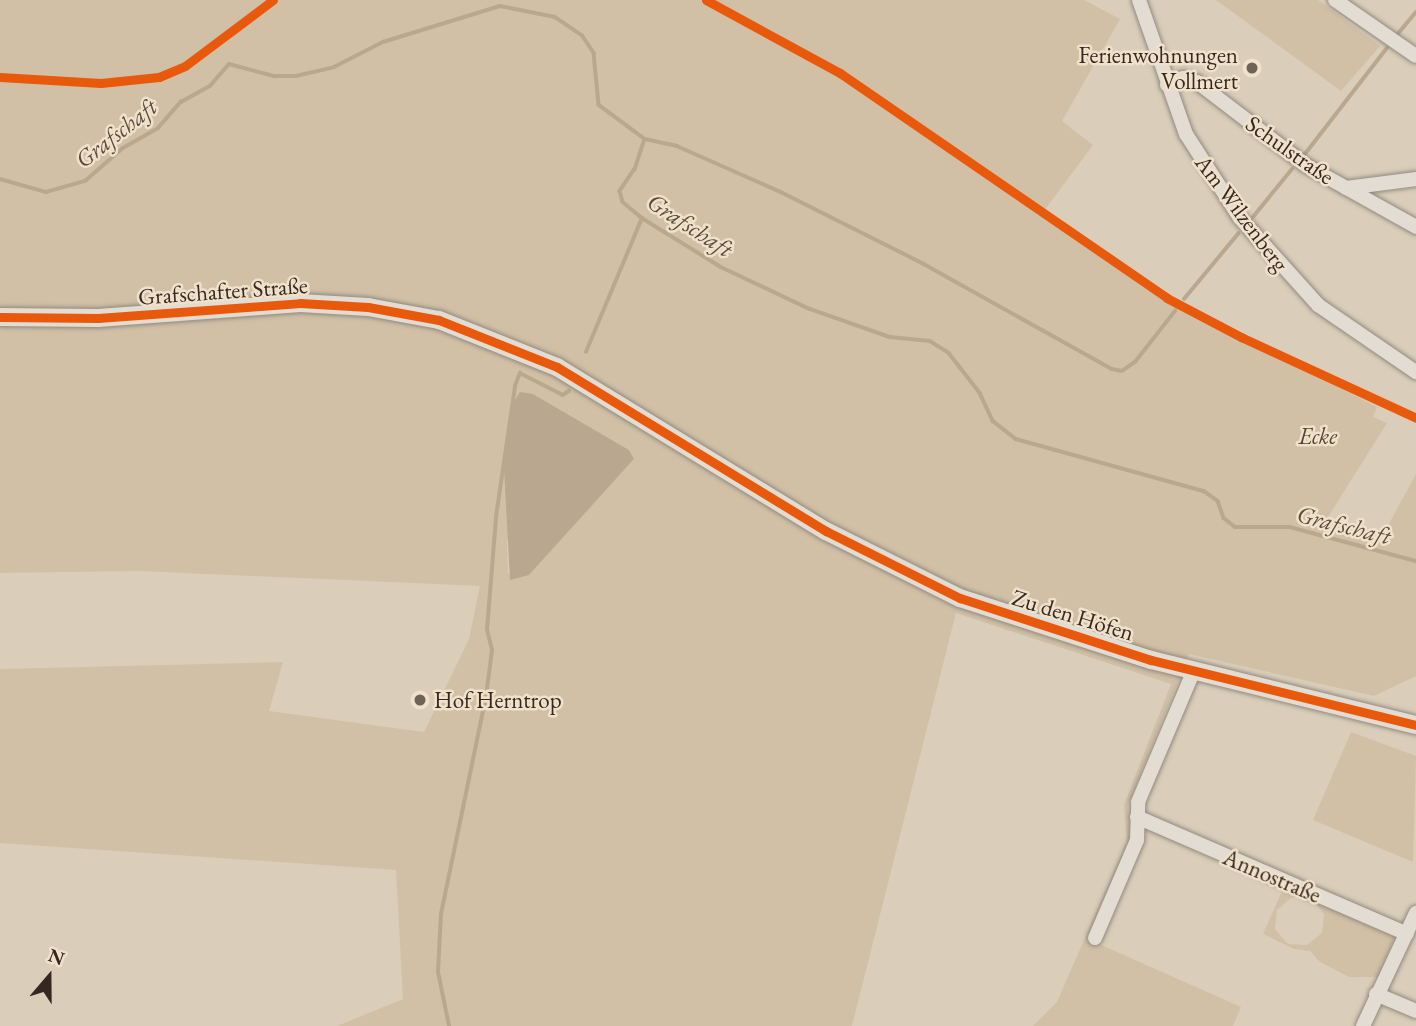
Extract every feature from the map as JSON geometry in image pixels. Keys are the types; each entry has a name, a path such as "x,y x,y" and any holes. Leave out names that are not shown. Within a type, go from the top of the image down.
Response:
{"street":[{"name":"Am Wilzenberg","path":"1139,0 1167,85 1196,154 1279,266 1333,316 1416,372"},
{"path":"1335,0 1416,56"},
{"name":"Schulstraße","path":"1167,85 1183,78 1198,82 1290,155 1416,227"},
{"path":"1346,188 1416,179"},
{"name":"Grafschafter Straße","path":"0,317 98,318 300,303 418,315 488,336 557,366 743,479"},
{"name":"Zu den Höfen","path":"743,479 868,554 950,594 1044,628 1194,670 1416,724"},
{"path":"1096,938 1137,840 1138,802 1194,670"},
{"name":"Annostraße","path":"1137,817 1407,934"},
{"path":"1363,1026 1416,913"},
{"path":"1376,994 1416,1011"}],"green space":[{"name":"Ecke","path":"0,0 1084,0 1120,19 1062,121 1093,145 1041,215 1166,299 1377,407 1373,417 1387,423 1328,517 1380,540 1416,474 1416,676 1374,696 1189,654 1128,805 1131,842 1090,940 1241,1007 1233,1026 1033,1026 1057,1002 1127,842 1124,805 1171,684 956,613 852,1026 337,1026 403,999 396,870 0,843 0,669 283,662 269,711 424,732 469,639 480,586 139,571 0,573","holes":["533,394 629,450 634,459 529,575 508,574 507,542"]},
{"path":"1216,0 1318,0 1380,46 1341,91"},
{"path":"1351,732 1416,756 1413,862 1313,820"},
{"path":"1284,887 1305,896 1292,897 1277,910 1275,929 1288,944 1307,945 1322,933 1324,914 1312,899 1395,936 1379,977 1349,977 1320,962 1310,951 1294,949 1263,934"}],"shaded area":[{"path":"520,392 533,394 629,450 634,459 529,575 510,580 504,468 513,403"}],"waterway":[{"name":"Grafschaft","path":"0,179 46,192 85,181 123,148 158,128 181,102 210,86 229,64 274,76 296,76 334,67 383,42 500,6 555,17 582,35 594,53 599,105 645,139 635,169 620,191 623,202 642,218 721,267 810,309 890,337 930,341 949,353 980,393 993,421 1016,439 1204,491 1218,501 1224,518 1235,527 1290,527 1416,561"},
{"path":"1396,36 1416,12"},
{"path":"1305,154 1387,48"},
{"path":"645,139 677,146 781,192 924,264 1112,369 1122,371 1135,362 1175,311"},
{"path":"1253,217 1292,169"},
{"path":"586,352 642,218"},
{"path":"1184,299 1238,234"},
{"path":"449,1026 438,972 441,914 486,697 492,650 487,630 496,517 515,386 520,373 563,395 569,391"}],"cycle path":[{"path":"0,77 101,83 159,77 185,66 273,0"},
{"path":"706,0 840,73 1167,298 1241,337 1416,418"},
{"path":"0,317 98,318 300,303 368,307 439,320 557,367 826,531 960,598 1151,660 1416,725"}],"place":[{"name":"Ferienwohnungen Vollmert","path":"1252,68"},
{"name":"Hof Herntrop","path":"420,700"}]}
